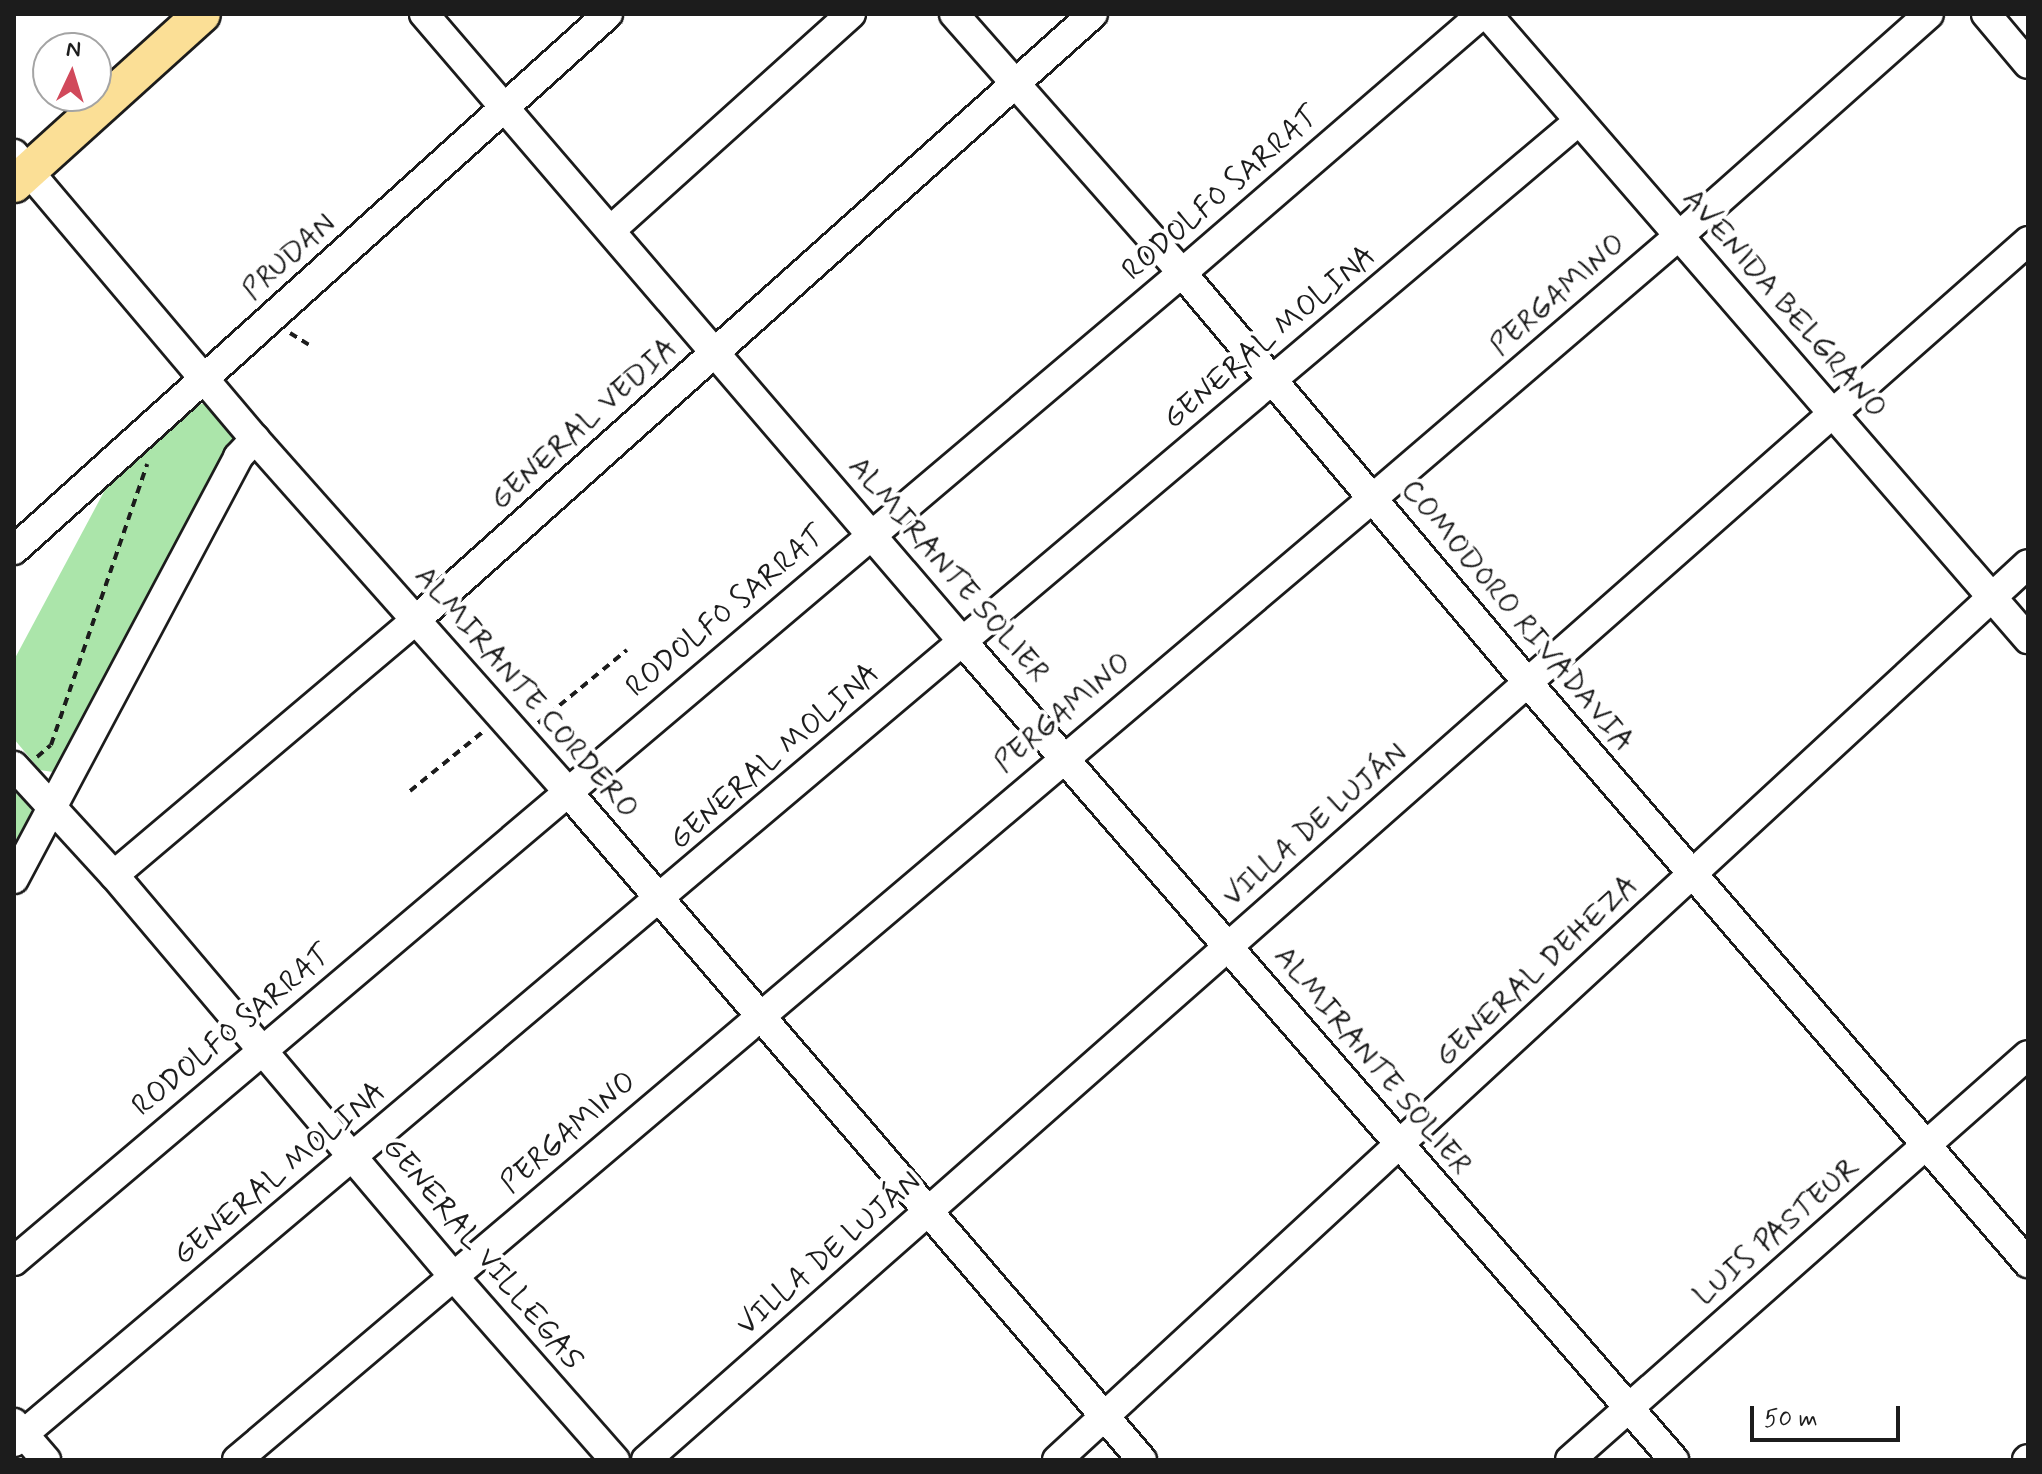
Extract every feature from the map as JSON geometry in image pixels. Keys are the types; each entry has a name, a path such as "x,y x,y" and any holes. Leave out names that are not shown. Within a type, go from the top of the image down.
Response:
{"main road":[{"path":"19,170 202,14"}],"street":[{"name":"ALMIRANTE SOLIER","path":"424,14 963,642 1674,1460"},
{"name":"PRUDAN","path":"14,550 608,14"},
{"path":"611,230 851,14"},
{"name":"COMODORO RIVADAVIA","path":"954,14 1182,273 1692,875 2028,1263"},
{"name":"GENERAL VEDIA","path":"114,875 417,619 1093,14"},
{"name":"AVENIDA BELGRANO","path":"1484,14 2028,639"},
{"name":"RODOLFO SARRAT","path":"14,1261 1484,14"},
{"name":"PERGAMINO","path":"237,1460 1373,498 1679,236 1929,14"},
{"path":"1986,14 2028,64"},
{"name":"GENERAL MOLINA","path":"17,1433 661,900 1579,121"},
{"name":"ALMIRANTE CORDERO","path":"19,170 567,791 1142,1460"},
{"name":"VILLA DE LUJÁN","path":"646,1460 2028,241"},
{"path":"14,879 238,457 255,439"},
{"name":"GENERAL DEHEZA","path":"1057,1460 2028,564"},
{"name":"GENERAL VILLEGAS","path":"17,769 114,875 355,1156 454,1277 615,1460"},
{"name":"LUIS PASTEUR","path":"1570,1460 2028,1055"},
{"path":"17,1433 46,1460"}],"path":[{"path":"282,328 309,345"},
{"path":"17,769 51,745 151,452"},
{"path":"410,791 627,650"}],"green space":[{"path":"194,404 209,404 232,430 234,448 65,763 53,772 40,770 14,739 14,660 106,488"},
{"path":"14,791 30,807 33,817 14,852"}]}
